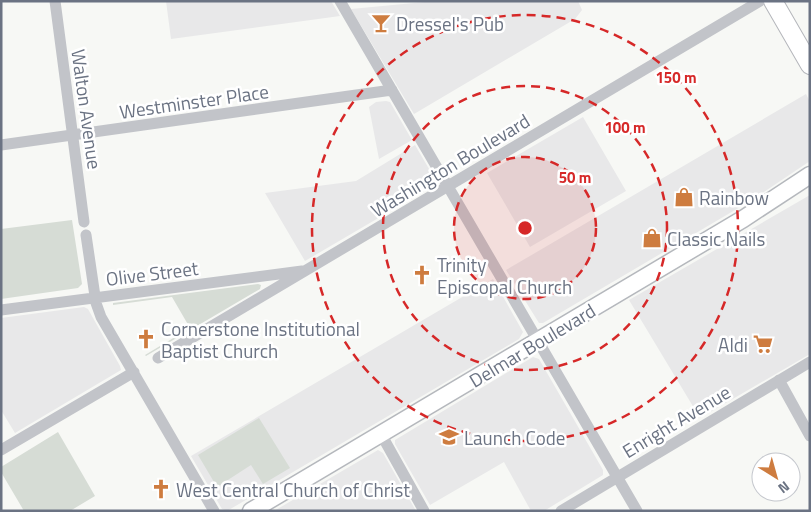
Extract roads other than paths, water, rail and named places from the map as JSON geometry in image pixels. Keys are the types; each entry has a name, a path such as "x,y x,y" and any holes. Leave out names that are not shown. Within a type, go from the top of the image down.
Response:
{"main road":[{"path":"773,1 810,65"},
{"name":"Delmar Boulevard","path":"251,511 748,216 810,175"}],"street":[{"name":"Walton Avenue","path":"55,1 84,222"},
{"path":"340,1 637,511"},
{"name":"Washington Boulevard","path":"158,358 760,1"},
{"name":"Westminster Place","path":"1,145 392,90"},
{"path":"86,235 95,297 101,317 214,511"},
{"name":"Olive Street","path":"1,310 306,271"},
{"name":"Enright Avenue","path":"561,511 810,362"},
{"path":"1,450 134,372"},
{"path":"778,380 810,436"},
{"path":"381,434 424,511"}],"place":[{"name":"Dressel's Pub","path":"381,23"},
{"name":"Rainbow","path":"684,197"},
{"name":"Classic Nails","path":"652,238"},
{"name":"Trinity Episcopal Church","path":"422,275"},
{"name":"Cornerstone Institutional Baptist Church","path":"146,339"},
{"name":"Aldi","path":"763,344"},
{"name":"Launch Code","path":"449,437"},
{"name":"West Central Church of Christ","path":"161,489"}]}
